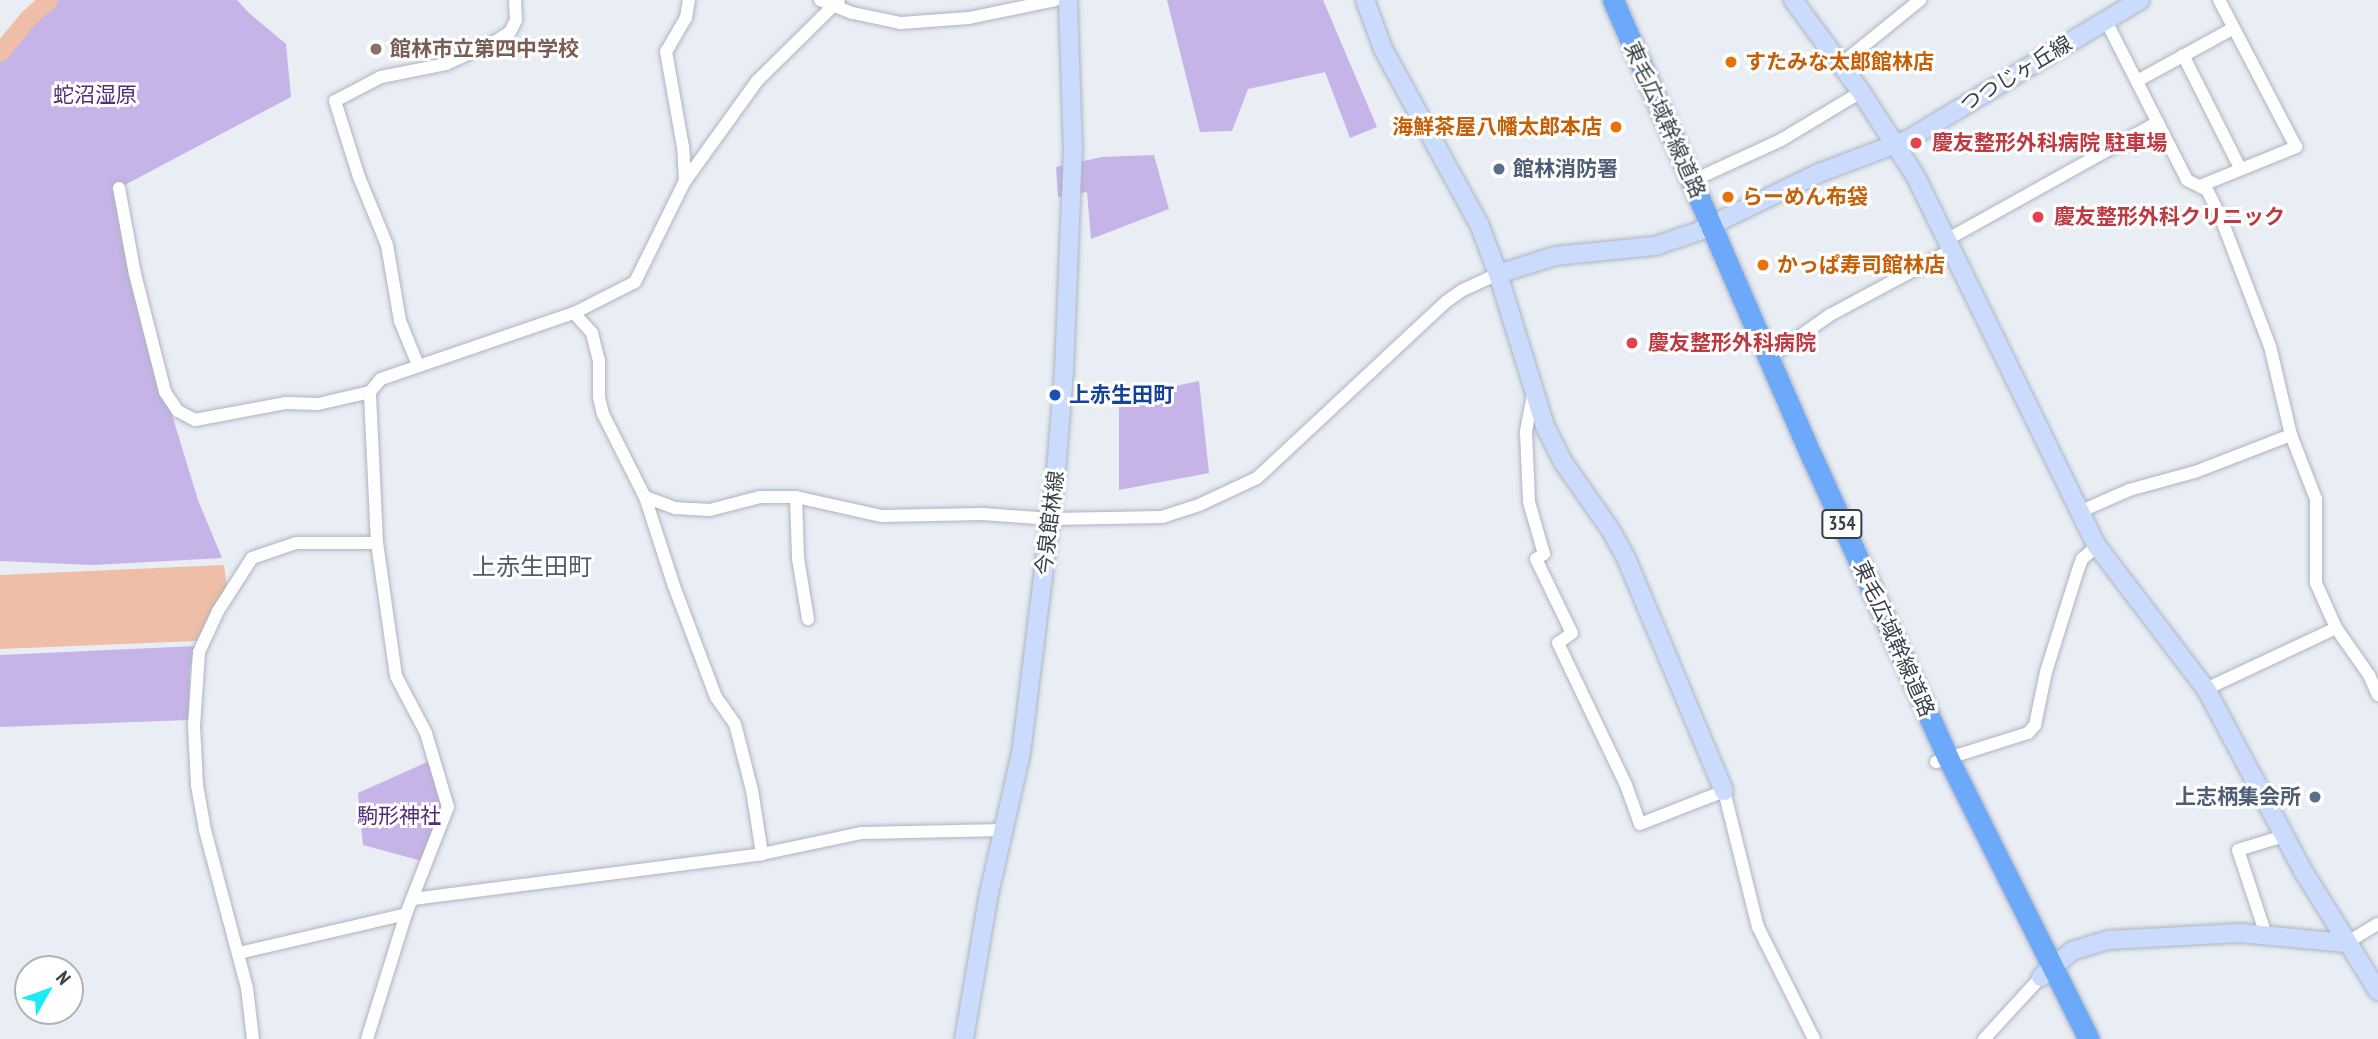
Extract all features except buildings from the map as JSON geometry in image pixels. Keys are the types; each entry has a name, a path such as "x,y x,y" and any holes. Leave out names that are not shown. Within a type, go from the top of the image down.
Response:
{"highway":[{"name":"東毛広域幹線道路","path":"1599,0 1705,228 1942,760 2046,972 2075,1039"},
{"name":"東毛広域幹線道路","path":"1613,0 1692,181 1705,228 1769,358 1942,760"},
{"name":"東毛広域幹線道路","path":"2046,972 2089,1039"}],"street":[{"path":"418,365 400,321 387,245 359,177 335,101 381,77 446,64 496,41 510,32 516,20 515,0"},
{"path":"685,181 683,147 666,52 686,18 689,0"},
{"path":"820,0 901,23 969,18 1055,0"},
{"name":"今泉館林線","path":"964,1039 980,942 1021,753 1051,519 1064,371 1073,151 1068,0"},
{"path":"1366,0 1383,50 1466,197 1498,274 1533,396 1554,446 1626,558 1724,791 1758,926 1814,1039"},
{"path":"1793,0 1861,92 1926,194 2097,546 2206,689 2284,836 2346,943 2378,991"},
{"path":"1841,64 1920,0"},
{"name":"つつじヶ丘線","path":"1498,274 1555,256 1630,251 1674,241 1705,228 1819,173 1896,145 2140,0"},
{"path":"2200,186 2296,146 2219,0"},
{"path":"119,188 135,274 165,392 178,411 195,420 286,403 318,404 370,392 381,379 574,313 635,282 685,181 757,81 837,3"},
{"path":"2106,21 2188,180 2207,190 2221,218 2259,317 2291,435 2316,499 2316,583 2336,628 2369,675 2378,695"},
{"path":"2137,80 2232,29"},
{"path":"2183,55 2240,168"},
{"path":"1692,181 1781,140 1861,92"},
{"path":"1769,358 1830,315 2158,122"},
{"path":"645,497 676,508 710,510 760,497 796,497 882,516 982,514 1051,519 1162,517 1230,492 1257,478 1447,301 1463,290 1498,274"},
{"path":"574,313 592,333 599,361 599,397 603,414 645,497 674,586 716,697 735,724 752,790 762,854"},
{"path":"367,1039 406,914 448,807 426,733 396,676 377,543 370,392"},
{"path":"1533,396 1526,432 1530,502 1544,554 1536,559 1572,633 1558,643 1626,785 1640,824 1724,791"},
{"path":"2079,512 2129,490 2195,472 2291,435"},
{"path":"796,497 798,558 808,619"},
{"path":"253,1039 239,953 205,830 197,786 194,726 200,652 218,611 252,558 296,543 377,543"},
{"path":"1942,760 2028,733 2035,724 2046,672 2079,567 2082,559 2097,546"},
{"path":"2206,689 2336,628"},
{"path":"412,899 762,854 862,833 1004,830"},
{"path":"2266,935 2238,850 2284,836"},
{"path":"239,953 406,914"},
{"path":"1984,1039 2046,972 2072,951 2095,942 2241,933 2346,943 2378,923"}],"green space":[{"name":"蛇沼湿原","path":"53,0 237,0 286,44 291,97 119,188 165,392 198,500 222,558 93,565 0,561 0,61 28,19"},
{"path":"1167,0 1323,0 1377,127 1350,138 1325,72 1248,89 1232,131 1200,132"},
{"path":"1154,155 1169,209 1091,239 1087,192 1058,197 1056,167 1102,157"},
{"path":"1199,381 1209,473 1119,490 1119,398"},
{"path":"196,646 190,668 189,720 0,727 0,655"},
{"name":"駒形神社","path":"434,759 442,807 422,861 363,845 358,793"}],"shaded area":[{"path":"224,565 227,587 196,641 0,649 0,575"}],"waterway":[{"path":"0,53 28,19 49,0"}],"place":[{"name":"館林市立第四中学校","path":"376,49"},
{"name":"すたみな太郎館林店","path":"1731,62"},
{"name":"海鮮茶屋八幡太郎本店","path":"1616,127"},
{"name":"慶友整形外科病院 駐車場","path":"1916,143"},
{"name":"館林消防署","path":"1499,169"},
{"name":"らーめん布袋","path":"1728,197"},
{"name":"慶友整形外科クリニック","path":"2038,217"},
{"name":"かっぱ寿司館林店","path":"1763,265"},
{"name":"慶友整形外科病院","path":"1632,343"},
{"name":"上赤生田町","path":"1055,395"},
{"name":"上志柄集会所","path":"2315,797"}],"district":[{"name":"上赤生田町","path":"532,567"}]}
